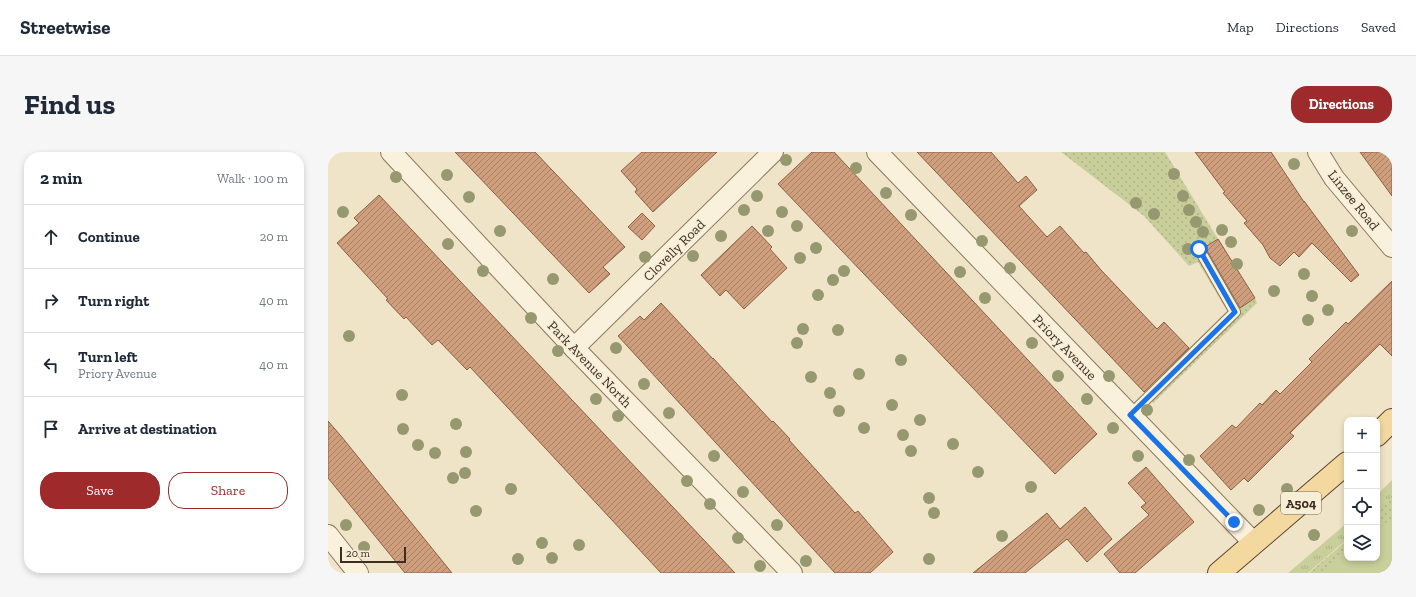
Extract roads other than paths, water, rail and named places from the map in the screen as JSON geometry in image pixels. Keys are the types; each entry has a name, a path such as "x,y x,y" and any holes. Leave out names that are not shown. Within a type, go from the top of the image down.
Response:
{"main road":[{"path":"1380,432 1392,420"},
{"name":"A504","path":"1218,573 1344,466"}],"street":[{"name":"Park Avenue North","path":"391,152 574,348 792,573"},
{"name":"Clovelly Road","path":"574,348 773,152"},
{"name":"Priory Avenue","path":"877,152 1254,543"},
{"name":"Linzee Road","path":"1318,152 1334,178 1392,247"},
{"path":"328,535 358,573"}],"lane":[{"path":"1130,415 1235,312 1199,249"}]}
